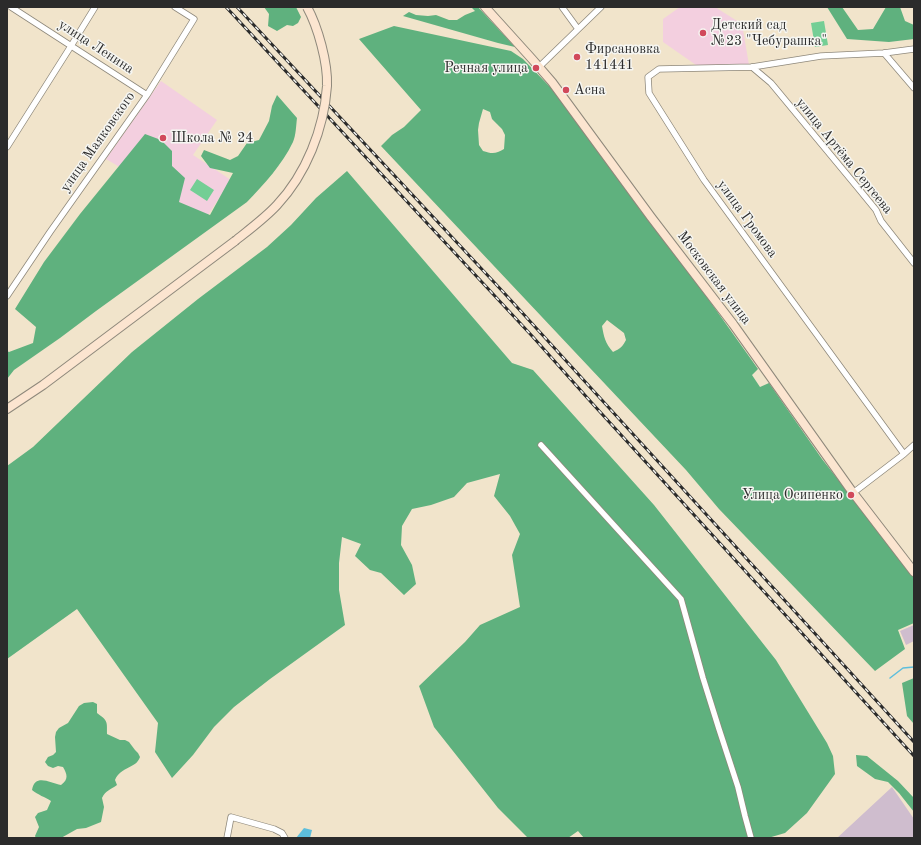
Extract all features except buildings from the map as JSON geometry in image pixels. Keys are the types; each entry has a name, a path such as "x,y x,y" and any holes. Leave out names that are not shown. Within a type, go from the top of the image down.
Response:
{"street":[{"name":"улица Ленина","path":"11,7 147,95"},
{"path":"7,148 95,7"},
{"name":"улица Маяковского","path":"7,296 50,231 147,95 194,19 175,7"},
{"path":"7,409 49,380 261,221 278,205 292,187 309,156 321,123 327,85 325,63 319,38 307,7"},
{"name":"Московская улица","path":"485,7 552,82 651,217 733,324 853,493 914,572"},
{"path":"562,7 578,29"},
{"path":"539,67 601,7"},
{"path":"752,68 821,56 884,54 914,49"},
{"path":"884,54 914,88"},
{"name":"улица Артёма Сергеева","path":"752,68 770,83 858,188 876,210 881,221 914,263"},
{"name":"улица Громова","path":"752,68 659,69 648,77 649,93 704,180 904,454"},
{"path":"541,445 681,599 707,693 738,787 751,838"},
{"path":"853,493 914,445"},
{"path":"227,838 231,817 274,829 282,833 284,838"}],"shaded area":[{"name":"Детский сад №23 \"Чебурашка\"","path":"680,7 715,7 742,24 749,65 696,65 663,42 663,19"},
{"name":"Школа № 24","path":"161,81 217,120 193,155 231,180 206,218 106,159"},
{"path":"914,625 914,641 906,645 900,631"},
{"path":"892,787 914,819 914,838 837,838"}],"green space":[{"path":"264,7 296,7 301,17 298,23 293,26 287,25 277,31 268,26 269,14"},
{"path":"471,7 478,7 515,47 403,16 409,12 416,15 436,15 449,20 457,20 475,11"},
{"path":"827,7 842,7 858,30 873,29 886,7 900,7 905,21 914,25 914,39 889,42 847,39"},
{"path":"824,21 828,45 815,47 811,23"},
{"path":"394,26 511,51 523,59 551,88 709,300 758,369 752,375 760,387 769,383 822,459 914,577 914,623 898,630 905,649 875,671 719,509 686,470 381,146 392,135 404,127 421,110 359,39","holes":["483,109 490,112 492,119 502,129 505,135 504,149 499,152 491,153 483,151 479,145 478,130","607,320 624,333 626,340 618,350 613,352 604,337 602,326"]},
{"path":"277,95 297,118 294,139 289,150 278,166 247,202 14,370 7,379 7,351 9,352 33,343 36,327 15,309 44,262 80,214 145,134 161,140 172,151 172,166 185,178 179,202 210,215 233,173 210,168 201,156 204,150 230,160 238,156 247,143 259,140 269,121 272,106"},
{"path":"347,171 512,363 533,370 654,505 776,660 827,743 833,756 835,774 807,813 785,833 768,838 584,838 578,831 568,838 528,838 498,808 434,727 419,686 465,642 480,625 520,607 512,555 520,534 510,516 494,496 500,474 467,483 454,497 431,505 412,509 402,526 401,545 412,565 416,584 404,595 381,573 370,570 355,556 361,544 342,537 339,563 339,590 345,625 234,707 214,727 193,755 172,778 155,752 158,723 77,609 7,659 7,466 33,447 132,352 198,299 267,247 291,225 316,198"},
{"path":"197,179 214,190 207,201 190,190"},
{"path":"914,678 914,724 907,716 902,683"},
{"path":"93,702 97,704 97,713 106,722 107,734 129,742 140,757 135,764 118,775 115,780 117,785 107,792 102,798 104,807 101,822 86,828 77,829 61,838 36,838 35,836 39,827 35,817 38,813 47,810 51,801 32,790 34,785 40,780 44,780 61,785 66,779 66,774 63,767 58,766 53,768 48,766 45,762 48,757 56,752 56,732 59,728 68,723 79,706 84,703"},
{"path":"856,755 867,756 898,781 914,798 914,812 888,782 875,779 857,766"}],"water":[{"path":"304,828 312,830 310,838 296,838"}],"waterway":[{"path":"890,678 903,668 914,667"}],"railway":[{"path":"226,7 533,337 914,756"},
{"path":"237,7 506,295 914,742"}],"place":[{"name":"Детский сад №23 \"Чебурашка\"","path":"703,33"},
{"name":"Фирсановка 141441","path":"577,57"},
{"name":"Речная улица","path":"536,68"},
{"name":"Асна","path":"566,90"},
{"name":"Школа № 24","path":"163,138"},
{"name":"Улица Осипенко","path":"851,495"}]}
